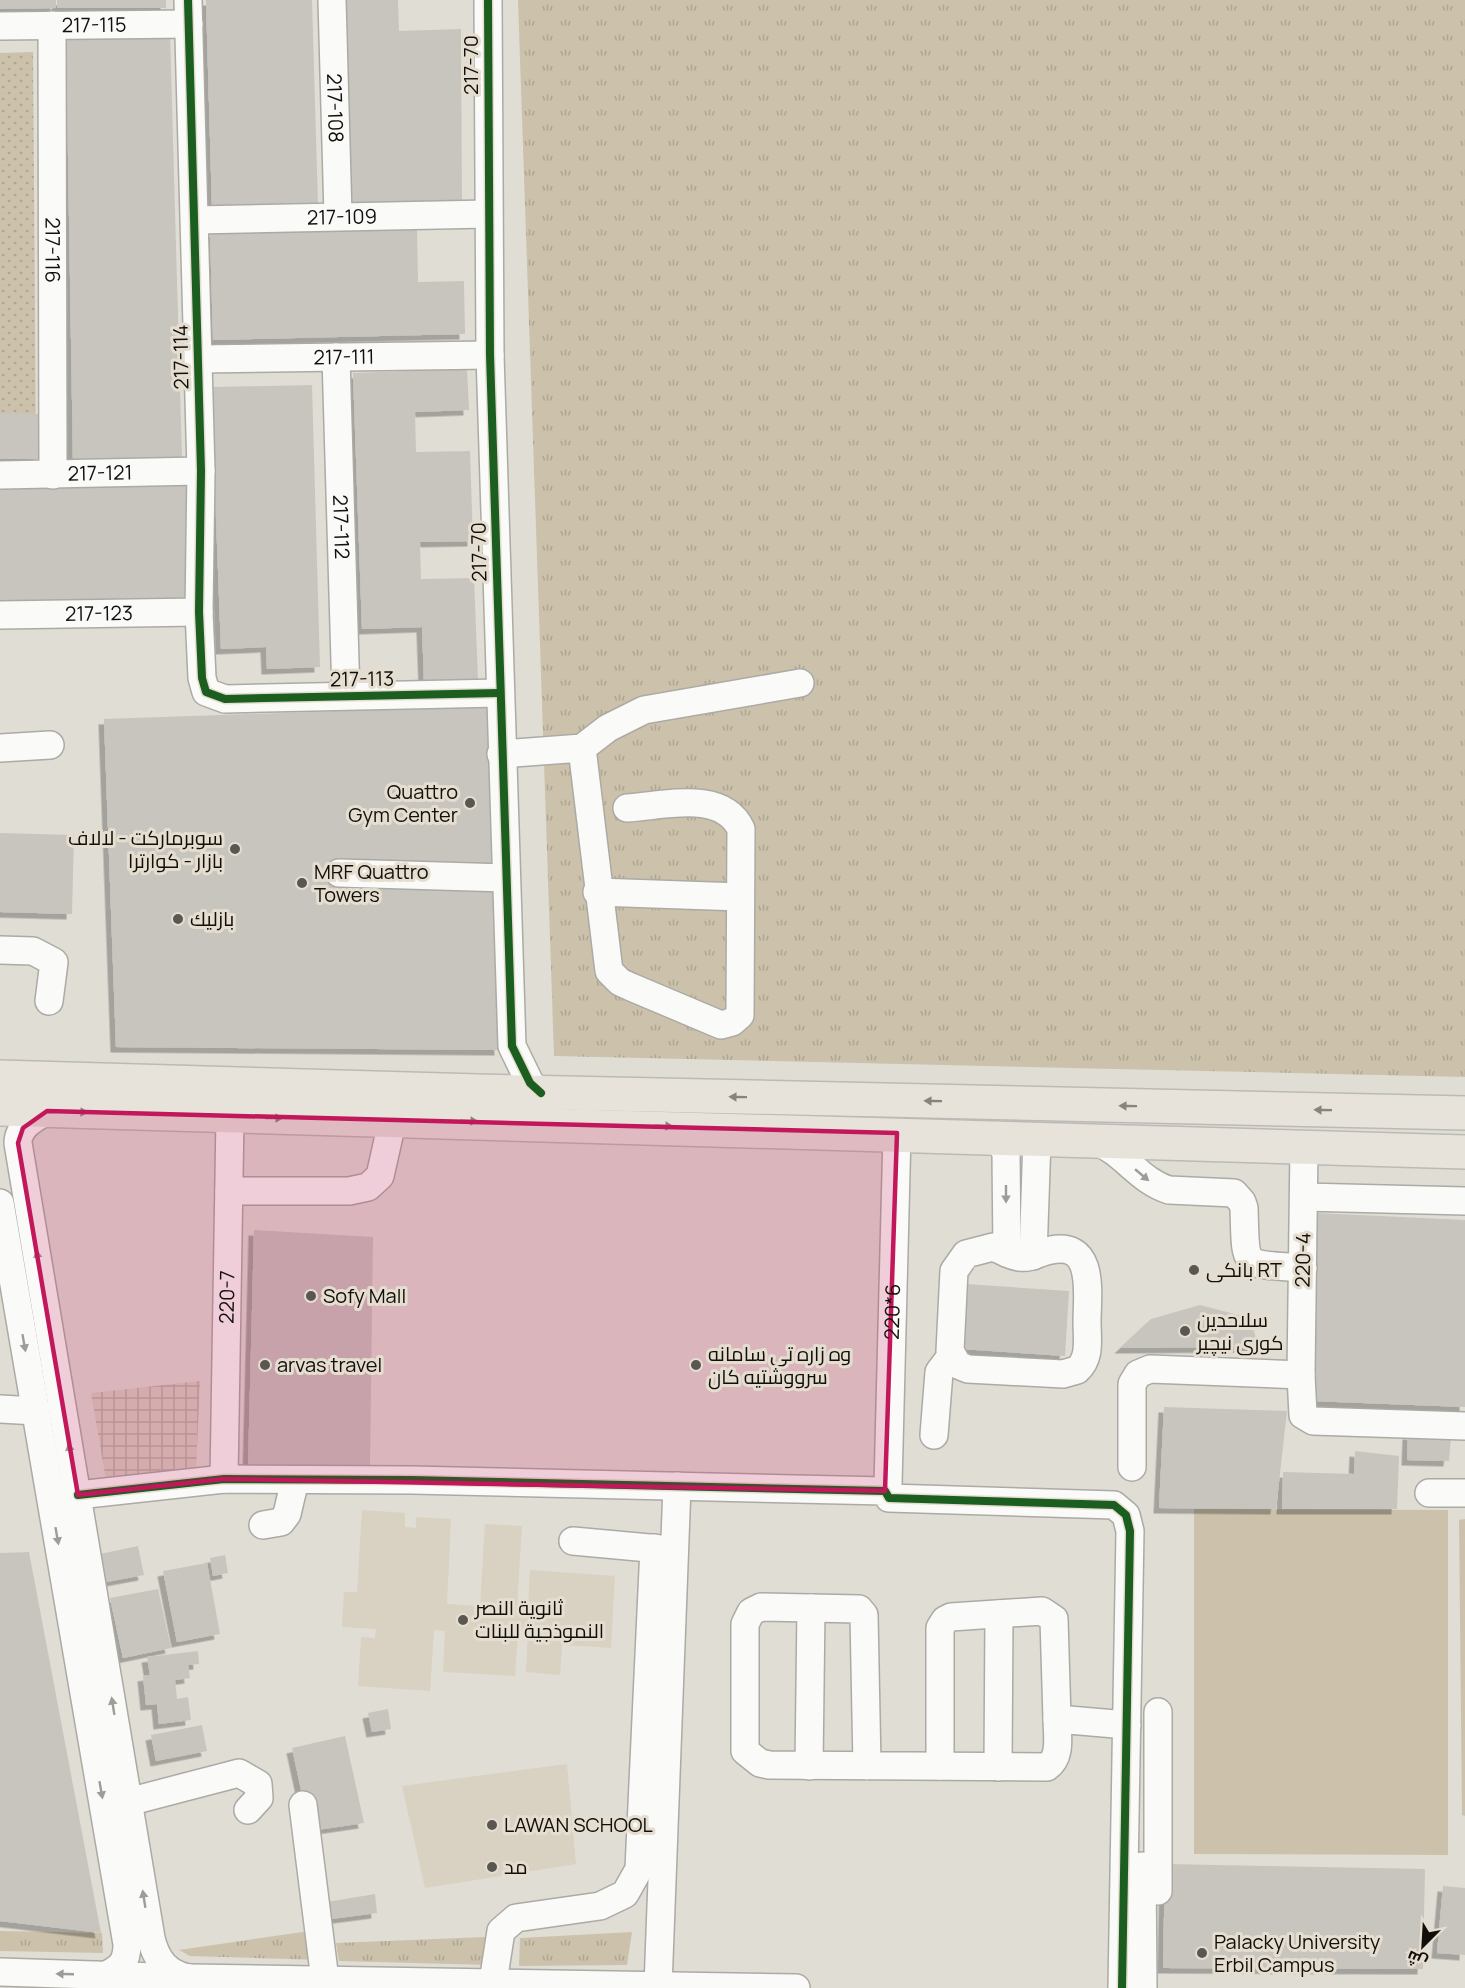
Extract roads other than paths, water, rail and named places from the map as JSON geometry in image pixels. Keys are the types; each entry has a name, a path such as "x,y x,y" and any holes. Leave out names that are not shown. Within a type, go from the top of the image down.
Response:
{"main road":[{"path":"0,1077 541,1093 1465,1113"},
{"path":"0,1109 230,1117 393,1118 1465,1152"},
{"path":"1362,1111 1375,1115 1382,1126 1380,1138 1370,1147 1364,1148"}],"street":[{"name":"217-108","path":"332,0 338,216"},
{"name":"217-70","path":"478,1091 491,1083 506,1061 512,1046 490,355 488,0"},
{"name":"217-115","path":"0,26 52,25 189,12"},
{"name":"217-114","path":"189,12 201,471 199,612 202,678 206,692 225,699"},
{"name":"217-116","path":"52,25 53,475"},
{"name":"217-109","path":"196,220 488,214"},
{"name":"217-111","path":"198,360 490,355"},
{"name":"217-112","path":"336,357 346,695"},
{"name":"217-121","path":"0,475 201,471"},
{"name":"217-123","path":"0,615 199,612"},
{"path":"501,754 582,748 608,728 644,710 800,683"},
{"name":"217-113","path":"225,699 499,693"},
{"path":"0,748 50,745"},
{"path":"582,748 597,892 609,970 631,987 721,1025 732,1022 740,1015 741,829 736,819 726,810 709,803 627,808"},
{"path":"339,873 506,878"},
{"path":"597,892 740,897"},
{"path":"0,950 33,951 54,962 49,1001"},
{"name":"217-70","path":"512,1046 530,1083 541,1093"},
{"path":"47,1111 27,1124 18,1136 128,1802 137,1928 127,1944 125,1961 117,1970 106,1975"},
{"name":"220-7","path":"224,1479 230,1117"},
{"path":"229,1191 349,1191 368,1187 381,1176 393,1118"},
{"name":"220*6","path":"887,1491 897,1133"},
{"path":"998,1137 1006,1153 1006,1253"},
{"path":"1033,1256 1036,1139"},
{"path":"1095,1141 1114,1151 1142,1177 1160,1187 1169,1190 1233,1193 1242,1202 1245,1252 1248,1260 1255,1264 1303,1268"},
{"name":"220-4","path":"1304,1146 1302,1411 1309,1420 1465,1426"},
{"path":"0,1163 5,1160 12,1161 24,1175"},
{"path":"1304,1197 1465,1201"},
{"path":"0,1203 36,1411 137,1928 162,1964 178,1976 189,1978"},
{"path":"934,1435 939,1372 951,1356 954,1271 966,1254 993,1247 1020,1257 1033,1256 1048,1250 1063,1250 1076,1254 1085,1266 1087,1355 1082,1366 1063,1374 968,1369 958,1365 951,1356"},
{"path":"1132,1467 1132,1384 1138,1374 1150,1369 1301,1375"},
{"path":"0,1409 36,1411"},
{"path":"78,1495 224,1479 412,1480 887,1491 1107,1491 1125,1497 1140,1514 1143,1988"},
{"path":"262,1525 281,1522 288,1514 295,1480"},
{"path":"494,1982 501,1931 516,1918 600,1906 625,1894 639,1869 664,1549 677,1486"},
{"path":"887,1491 1108,1504 1121,1509 1128,1519 1130,1531 1122,1988"},
{"path":"1429,1493 1465,1493"},
{"path":"573,1541 664,1549"},
{"path":"658,1986 664,1549"},
{"path":"867,1766 864,1615 859,1609 761,1607 751,1612 745,1624 745,1751 760,1763 809,1766 1047,1767 1054,1763 1058,1749 1054,1619 1042,1611 951,1617 945,1620 940,1628 940,1766"},
{"path":"809,1766 811,1608"},
{"path":"998,1767 999,1614"},
{"path":"1158,1712 1158,1988"},
{"path":"1057,1719 1127,1725"},
{"path":"128,1802 239,1773 258,1784 259,1798 248,1810"},
{"path":"303,1805 325,1980"},
{"path":"0,1972 189,1978 796,1988"}],"place":[{"name":"Quattro Gym Center","path":"470,803"},
{"name":"سوبرماركت - لالاف بازار - كوارترا","path":"235,849"},
{"name":"MRF Quattro Towers","path":"302,883"},
{"name":"بازليك","path":"178,919"},
{"name":"بانكی RT","path":"1194,1270"},
{"name":"Sofy Mall","path":"311,1296"},
{"name":"سلاحدین كوری نیچیر","path":"1185,1331"},
{"name":"arvas travel","path":"265,1365"},
{"name":"وه زاره تى سامانه سرووشتيه كان","path":"696,1365"},
{"name":"ثانوية النصر النموذجية للبنات","path":"463,1620"},
{"name":"LAWAN SCHOOL","path":"492,1825"},
{"name":"مد","path":"492,1867"},
{"name":"Palacky University Erbil Campus","path":"1202,1953"}]}
